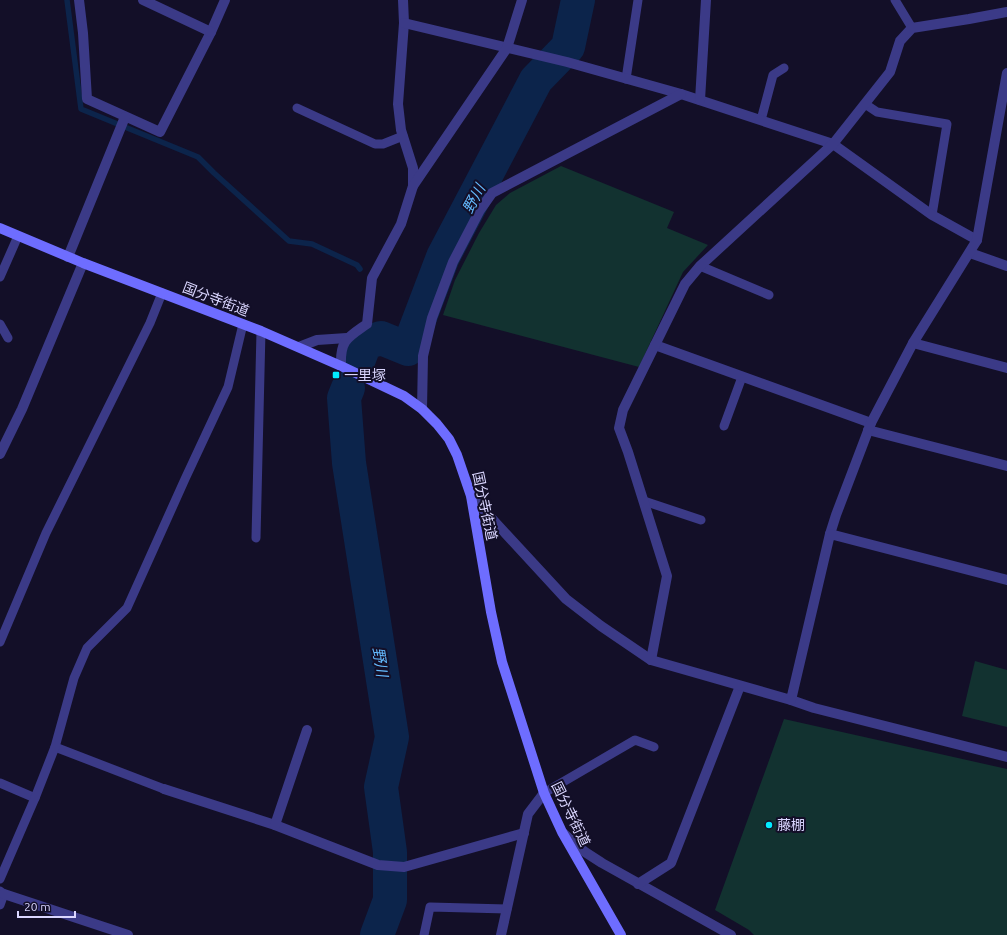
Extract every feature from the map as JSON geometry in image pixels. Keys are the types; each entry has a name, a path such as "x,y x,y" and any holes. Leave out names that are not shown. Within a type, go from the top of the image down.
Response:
{"main road":[{"name":"国分寺街道","path":"0,228 83,263 299,347 404,396 422,409 438,424 449,439 457,455 471,496 491,612 502,662 544,793 562,832 621,935"}],"street":[{"path":"78,0 83,33 87,100 160,132 211,32 225,0"},
{"path":"144,0 211,32"},
{"path":"403,0 404,24 398,104 401,130 413,168 413,186"},
{"path":"341,366 342,346 347,338 367,324 372,278 401,224 413,186 507,48 522,0"},
{"path":"700,100 706,0"},
{"path":"651,660 667,576 644,501 619,428 623,410 686,284 700,266 833,144 890,72 900,41 912,28 968,20 1007,12"},
{"path":"404,24 567,62 681,94 833,144 932,215 977,240"},
{"path":"791,700 830,534 870,427 913,343 977,240 1007,73"},
{"path":"422,409 423,356 432,318 453,262 480,210 492,193 681,94"},
{"path":"68,257 124,117"},
{"path":"970,253 1007,266"},
{"path":"0,454 22,410 83,263"},
{"path":"299,347 316,340 347,338"},
{"path":"913,343 1007,368"},
{"path":"655,346 742,376 870,427 1007,466"},
{"path":"471,496 566,599 601,626 651,660 829,712 1007,757"},
{"path":"830,534 1007,580"},
{"path":"638,884 671,863 740,686"},
{"path":"275,825 307,730"},
{"path":"164,789 275,825 378,864 404,867 524,833"},
{"path":"501,935 528,814 544,793"},
{"path":"562,832 585,852 638,884 731,935"},
{"path":"2,892 128,935"}],"lane":[{"path":"626,79 638,0"},
{"path":"895,0 912,28"},
{"path":"761,120 773,75 784,68"},
{"path":"865,104 877,112 947,124 932,215"},
{"path":"297,108 375,144 382,144 403,136"},
{"path":"0,277 18,236"},
{"path":"700,266 769,295"},
{"path":"0,642 46,532 150,323 162,294"},
{"path":"0,324 8,338"},
{"path":"0,879 55,747 74,678 87,648 127,608 228,387 243,324"},
{"path":"256,538 261,331"},
{"path":"724,426 742,376"},
{"path":"644,501 701,520"},
{"path":"544,793 635,740 654,747"},
{"path":"55,747 164,789"},
{"path":"0,783 35,798"},
{"path":"0,905 2,892"},
{"path":"424,935 430,907 507,909"}],"green space":[{"path":"561,166 674,212 667,228 708,245 683,272 639,367 443,315 455,280 479,233 496,205 510,193"},
{"path":"975,661 1007,670 1007,727 962,716"},
{"path":"784,719 1007,769 1007,935 754,935 749,930 715,910"}],"waterway":[{"path":"67,0 81,109 198,157 289,241 312,244 357,265 360,269"},
{"name":"野川","path":"359,359 365,343 381,338 408,349 443,257 536,80 568,47 578,0"},
{"name":"野川","path":"365,343 366,338"},
{"name":"野川","path":"348,388 344,398 349,463 392,737 381,787 390,852 390,900 377,935"}],"place":[{"name":"一里塚","path":"336,375"},
{"name":"藤棚","path":"769,825"}]}
